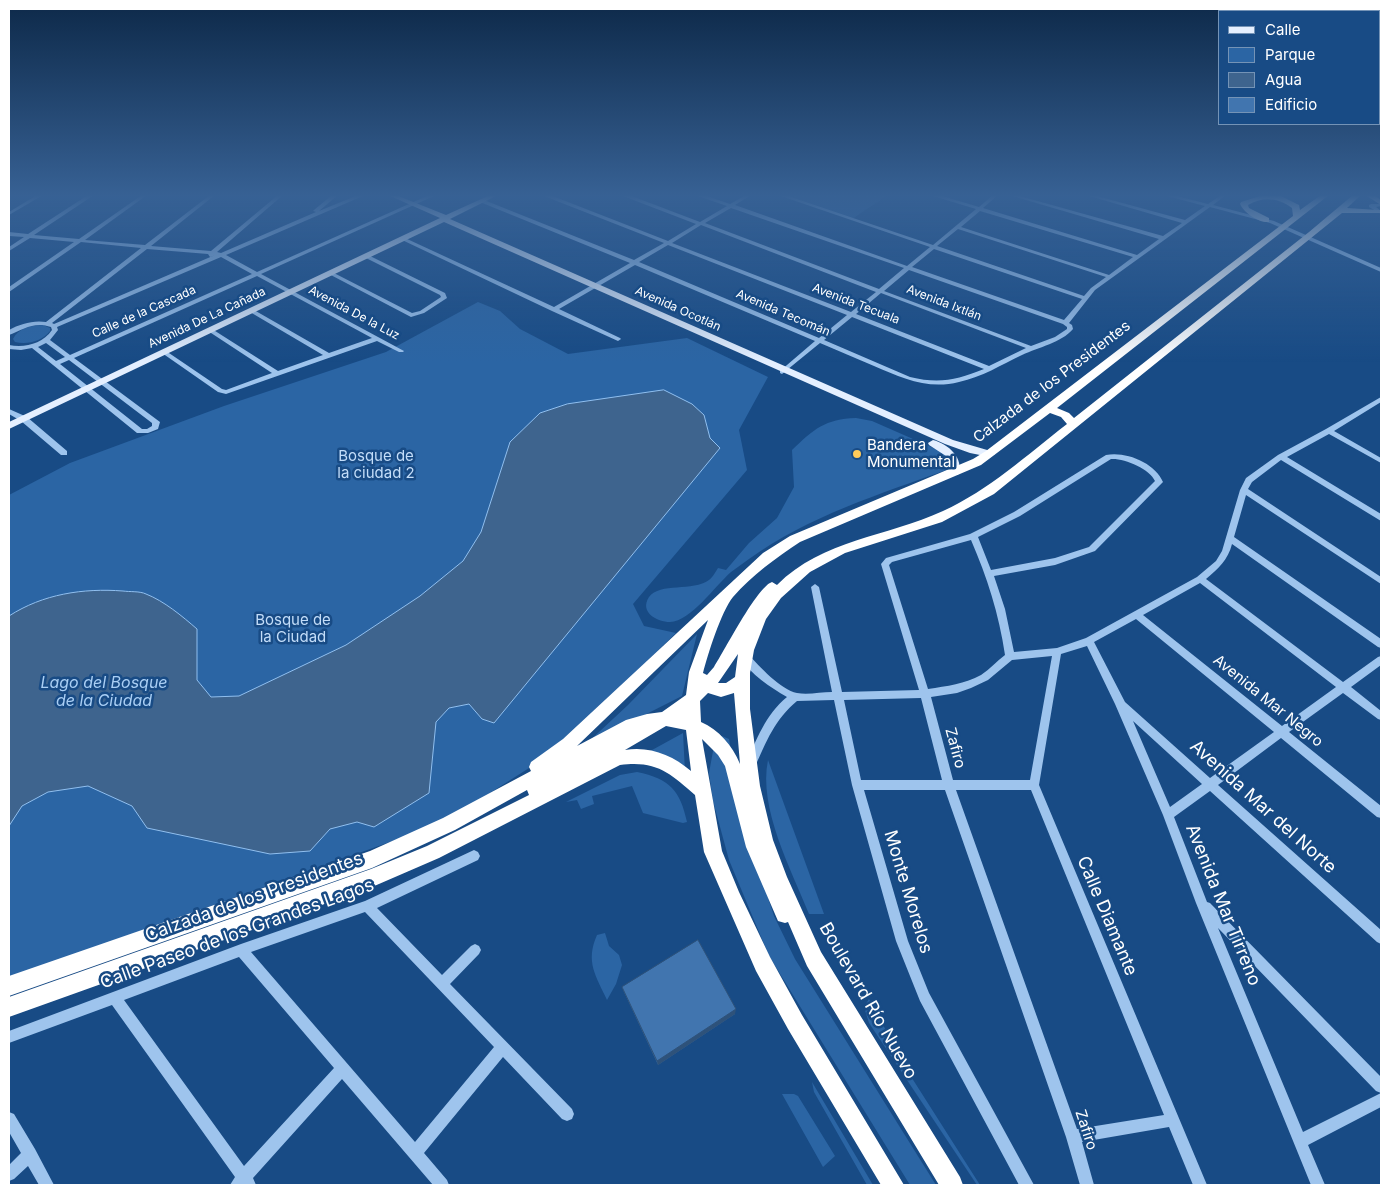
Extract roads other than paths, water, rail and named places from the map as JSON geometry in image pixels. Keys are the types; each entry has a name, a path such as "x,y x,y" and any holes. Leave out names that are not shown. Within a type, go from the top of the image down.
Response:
{"highway":[{"name":"Calzada de los Presidentes","path":"702,791 694,741 692,706 696,672 712,626 727,596 768,556 795,539 977,462 990,454 1253,251"},
{"path":"696,672 704,683 712,688 722,691 734,688 741,681 740,652 758,603 776,582 792,569 819,553 838,546 850,546 919,526 972,502 990,491 1291,251"},
{"path":"1055,405 1084,416"},
{"path":"1055,405 1074,424"},
{"path":"372,859 556,755 695,623 727,596"},
{"path":"508,814 536,789 672,713 696,696 740,652"},
{"name":"Boulevard Río Nuevo","path":"741,681 749,772 764,842 799,926 814,959 952,1185"},
{"path":"372,859 449,824 632,725 644,720 671,718 700,728 714,738 725,750 732,765 750,836 760,862 796,935 814,959"},
{"name":"Calzada de los Presidentes","path":"9,1007 372,878 433,852 618,758 635,754 652,756 666,762 702,791"},
{"path":"702,791 713,852 763,964 795,1022 893,1185"},
{"name":"Calzada de los Presidentes","path":"9,986 372,859"}],"main road":[{"name":"Avenida De La Cañada","path":"9,426 377,251"},
{"name":"Avenida Ocotlán","path":"516,251 956,445 990,454"},
{"name":"Avenida Ocotlán","path":"784,370 943,447 952,457 955,464 954,472"}],"street":[{"path":"9,290 65,251"},
{"path":"51,324 140,251"},
{"name":"Avenida De la Luz","path":"180,251 220,254 401,351"},
{"path":"202,262 216,251"},
{"path":"11,330 32,324 51,324 228,251"},
{"name":"Calle de la Cascada","path":"56,364 307,251"},
{"path":"428,251 618,339"},
{"name":"Avenida Tecomán","path":"605,251 908,378 939,384 990,369 1032,348 1062,336 1070,329 1067,324 1085,298 1138,257"},
{"path":"554,310 653,251"},
{"name":"Avenida Tecuala","path":"690,251 990,369"},
{"name":"Avenida Ixtlán","path":"774,251 1032,348"},
{"path":"858,251 1067,324"},
{"path":"784,370 927,251"},
{"path":"947,251 1085,298"},
{"path":"1030,251 1110,277"},
{"path":"1117,251 1138,257 1146,251"},
{"path":"1332,251 1381,274"},
{"path":"1333,251 1381,270"},
{"path":"330,274 411,315 418,315 444,298 443,294 366,256"},
{"path":"252,310 329,356"},
{"path":"9,347 33,346 46,340 53,335 55,330 51,324"},
{"path":"210,330 278,374"},
{"path":"164,352 222,392 230,391 376,339"},
{"path":"33,346 140,431 148,431 155,427 156,422 46,340"},
{"path":"740,652 774,685 796,697 925,694 968,686 985,677 1010,656 1057,652 1089,641 1200,579 1219,563 1231,539 1244,490 1249,480 1281,457 1329,431 1381,399"},
{"path":"9,411 24,419 64,453"},
{"path":"1329,431 1381,462"},
{"name":"Zafiro","path":"990,573 1079,555 1092,548 1159,482 1156,475 1120,456 1104,459 1017,514 973,536 889,560 885,564 925,694 949,785 1073,1137 1087,1185"},
{"path":"1281,457 1381,518"},
{"path":"1244,490 1381,581"},
{"path":"973,536 990,573 1005,619 1010,656"},
{"path":"1231,539 1381,644"},
{"path":"1200,579 1381,716"},
{"name":"Monte Morelos","path":"815,587 857,785 902,941 924,997 1027,1185"},
{"name":"Avenida Mar Negro","path":"1136,614 1283,732 1381,814"},
{"name":"Avenida Mar Tirreno","path":"1089,641 1120,703 1168,815 1202,903 1318,1185"},
{"path":"857,785 1034,786 1057,652"},
{"path":"1168,815 1381,660"},
{"path":"749,772 764,734 776,714 796,697"},
{"name":"Avenida Mar del Norte","path":"1120,703 1381,938"},
{"name":"Calle Diamante","path":"1034,786 1200,1185"},
{"name":"Calle Paseo de los Grandes Lagos","path":"9,1037 241,950 367,906 474,856"},
{"path":"1202,903 1381,1086"},
{"path":"367,906 567,1114"},
{"path":"241,950 442,1185"},
{"path":"442,983 475,950"},
{"path":"115,998 243,1183 343,1068"},
{"path":"415,1154 502,1048"},
{"path":"1300,1141 1381,1100"},
{"path":"9,1119 48,1185"},
{"path":"1073,1137 1173,1120"},
{"path":"9,1174 30,1154"}],"water":[{"name":"Lago del Bosque de la Ciudad","path":"664,390 692,404 704,415 710,438 720,448 494,723 482,719 469,704 449,708 436,722 429,793 374,827 357,822 330,829 310,851 270,854 147,828 132,806 88,786 48,792 22,806 9,826 9,616 36,602 64,594 108,590 144,593 166,605 197,629 197,680 211,697 239,696 346,645 420,596 463,561 481,532 510,442 540,413 567,404"}],"place":[{"name":"Bandera Monumental","path":"857,454"}],"park label":[{"name":"Bosque de la ciudad 2","path":"376,464"},
{"name":"Bosque de la Ciudad","path":"293,628"}]}
